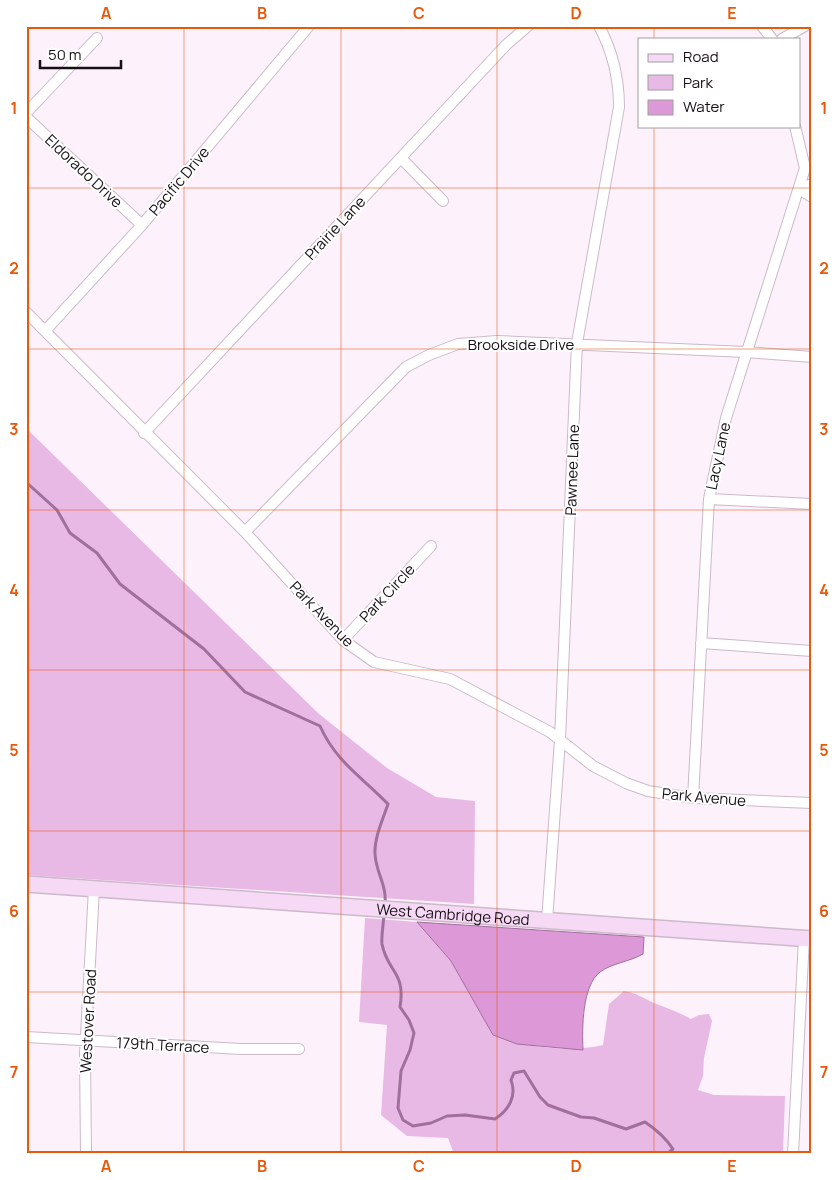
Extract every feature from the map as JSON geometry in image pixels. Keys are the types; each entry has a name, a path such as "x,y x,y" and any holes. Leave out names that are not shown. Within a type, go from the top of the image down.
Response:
{"street":[{"name":"Pacific Drive","path":"45,331 142,225 309,26"},
{"name":"Prairie Lane","path":"144,433 506,45 528,26"},
{"name":"Pawnee Lane","path":"547,921 560,740 577,344 619,107 615,68 599,26"},
{"path":"762,26 771,38"},
{"path":"784,38 805,26"},
{"path":"26,115 97,38"},
{"name":"Eldorado Drive","path":"26,115 142,225"},
{"name":"Lacy Lane","path":"693,798 709,499 726,418 805,168 795,128"},
{"path":"401,158 443,201"},
{"path":"799,189 812,184"},
{"path":"799,189 812,196"},
{"name":"Park Avenue","path":"26,312 144,433 245,532 343,640 374,662 396,669 428,672 450,679 560,740 593,766 626,783 665,796 812,804"},
{"name":"Brookside Drive","path":"245,532 406,367 429,355 458,344 496,340 812,357"},
{"path":"709,499 812,504"},
{"name":"Park Circle","path":"343,640 431,546"},
{"path":"701,643 812,651"},
{"name":"West Cambridge Road","path":"26,884 808,938"},
{"name":"Westover Road","path":"86,1154 86,1041 94,889"},
{"path":"792,1154 808,938"},
{"name":"179th Terrace","path":"26,1037 241,1048 299,1048"}],"green space":[{"path":"26,428 319,714 387,768 436,797 475,801 474,904 26,875"},
{"path":"365,918 417,922 451,961 493,1035 519,1043 561,1049 603,1045 609,1004 624,991 636,994 691,1019 699,1015 709,1014 712,1021 704,1058 703,1076 698,1090 714,1095 785,1096 783,1154 454,1154 448,1138 407,1136 381,1115 387,1025 359,1022"}],"water":[{"path":"417,922 644,937 643,954 615,964 600,972 594,978 586,997 584,1008 583,1050 517,1044 493,1035 451,961"}],"waterway":[{"path":"26,482 57,510 70,533 97,553 120,584 204,649 245,692 320,726 334,750 388,804 379,829 375,848 385,904"},
{"path":"384,912 382,937 384,953 398,979 401,995 400,1007 409,1020 414,1033 410,1050 401,1071 398,1108 403,1120 413,1126 431,1123 447,1116 465,1115 495,1119 511,1102 513,1092 511,1080 514,1073 524,1071 540,1097 548,1105 581,1117 594,1118 626,1129 645,1122 660,1134 673,1149 667,1154"}]}
